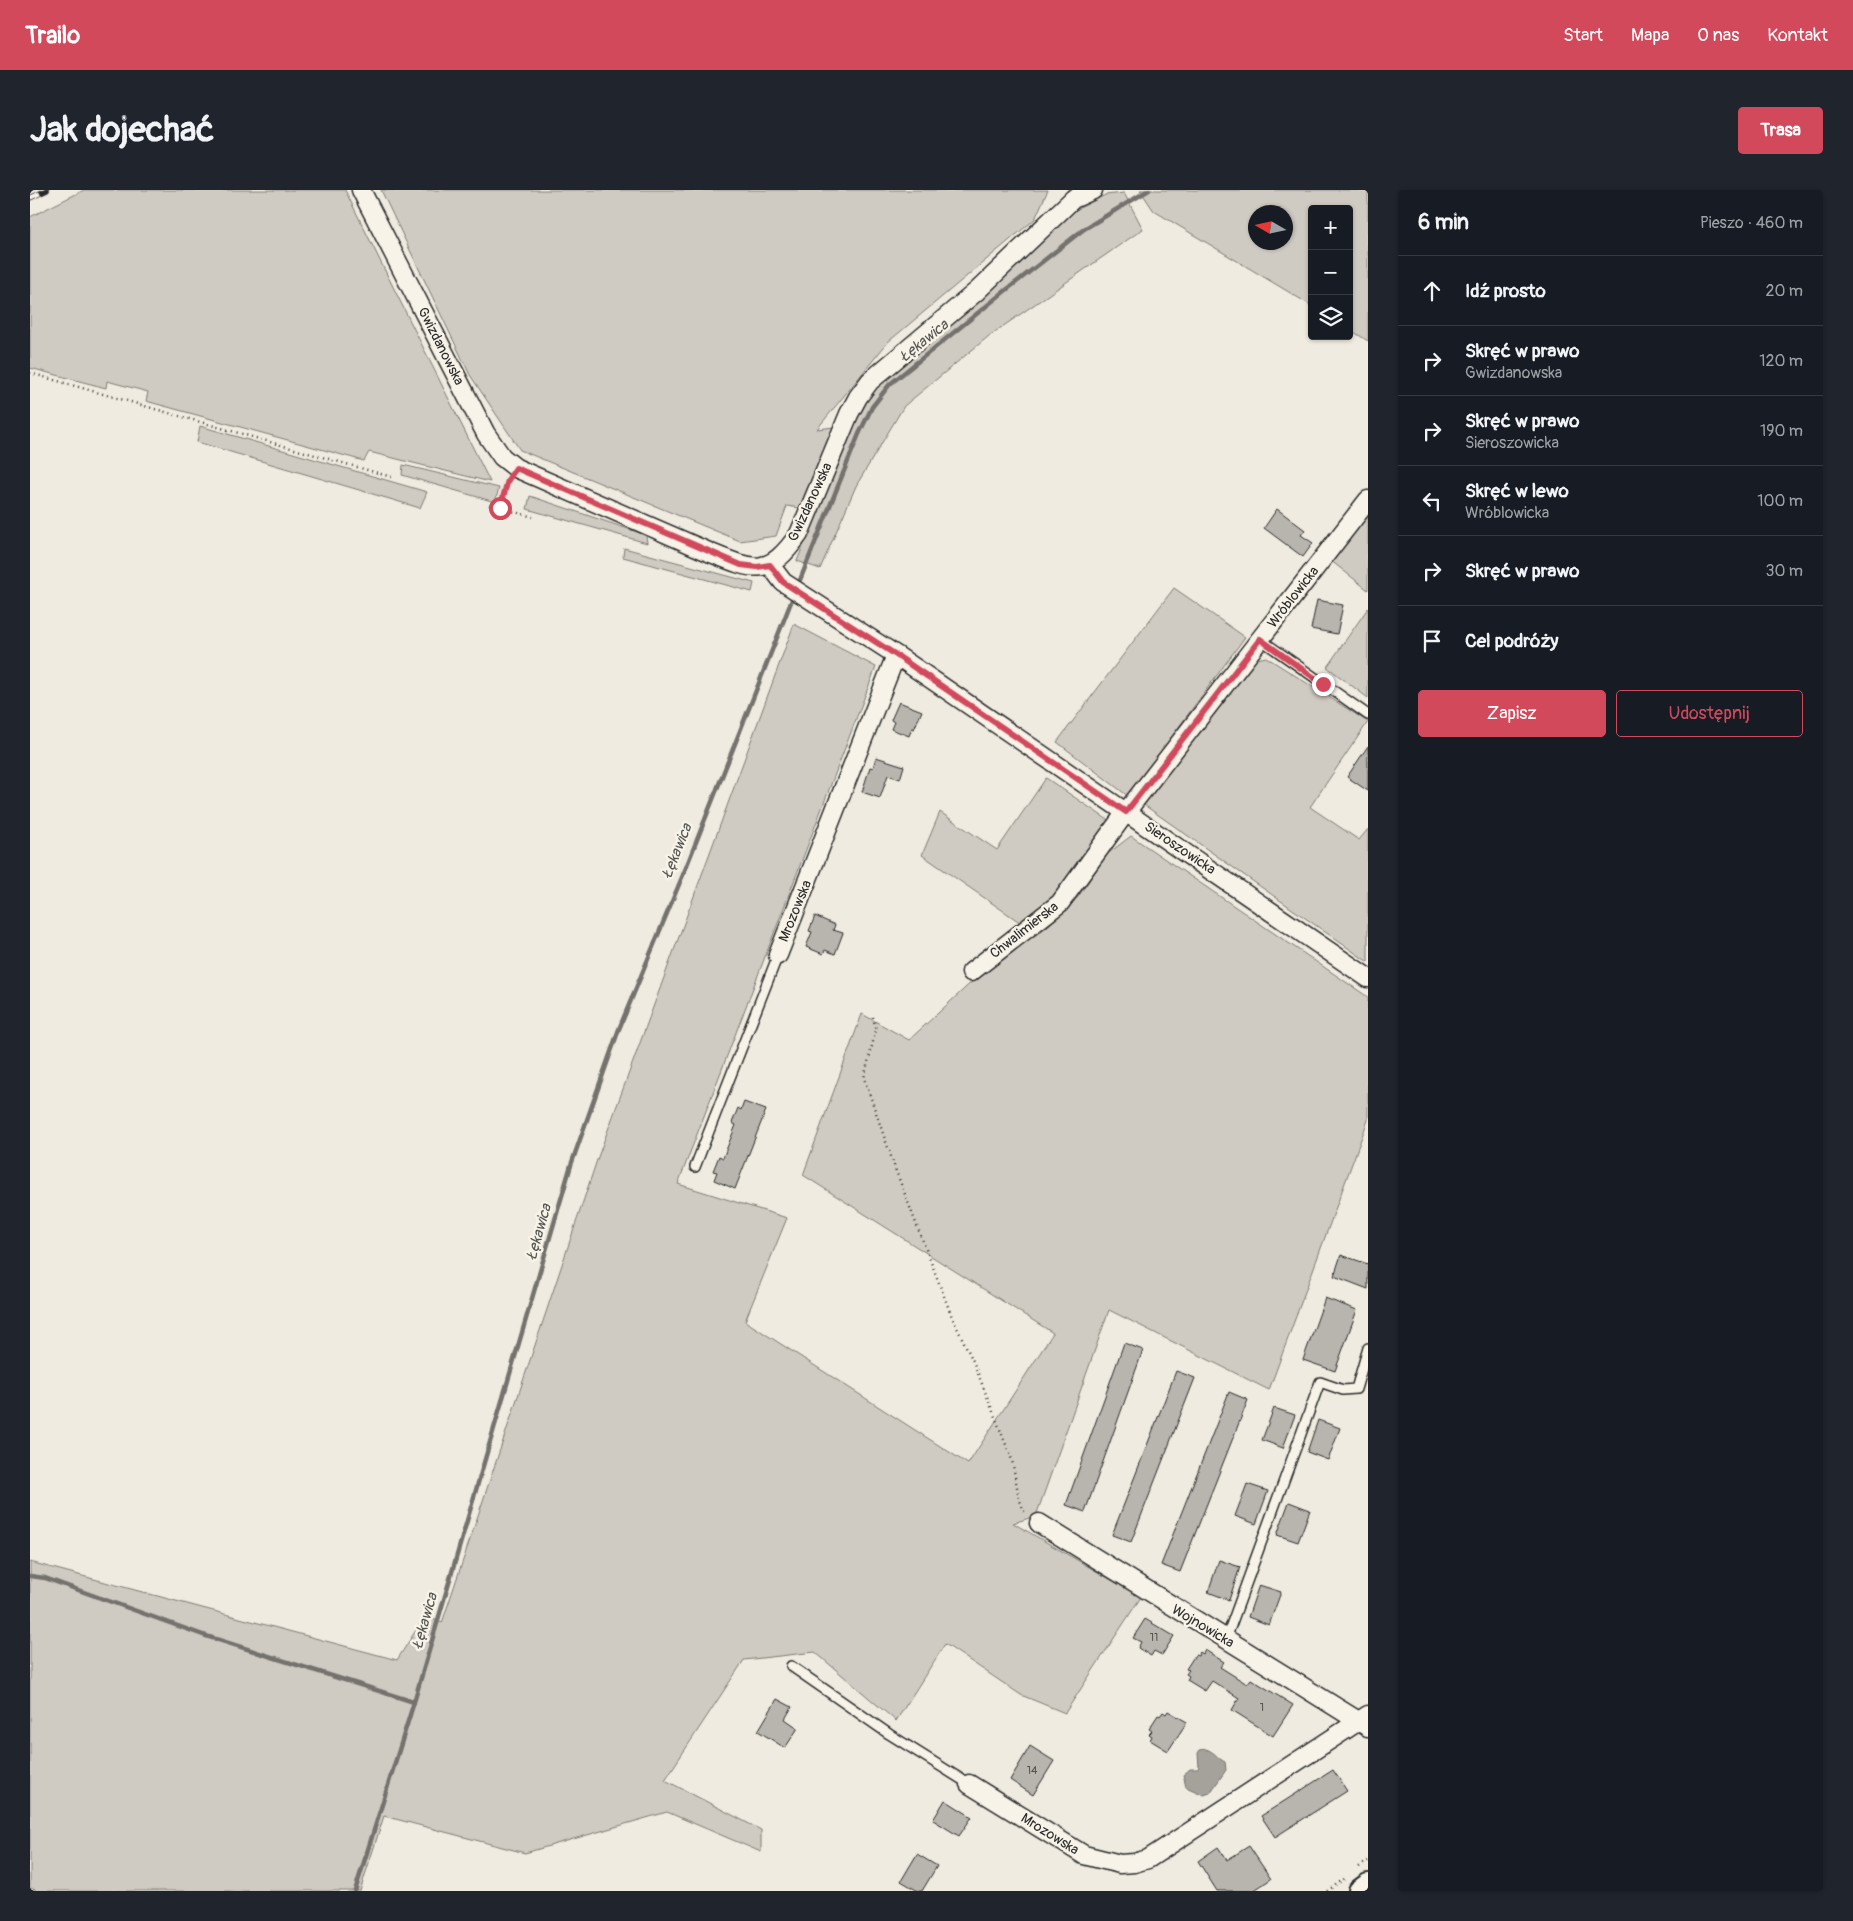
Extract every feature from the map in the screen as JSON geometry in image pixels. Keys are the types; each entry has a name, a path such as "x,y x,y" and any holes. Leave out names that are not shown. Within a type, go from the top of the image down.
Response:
{"street":[{"name":"Gwizdanowska","path":"361,190 486,434 502,457 516,468 741,565 757,567 770,565 788,549 799,534 849,414 858,397 870,381 977,291 1073,199 1093,190"},
{"name":"Wróblowicka","path":"1126,812 1368,500"},
{"name":"Sieroszowicka","path":"770,565 783,582 896,655 1368,978"},
{"name":"Mrozowska","path":"778,955 896,655"},
{"name":"Chwalimierska","path":"971,972 1060,903 1126,812"},
{"name":"Wojnowicka","path":"1039,1523 1226,1639 1365,1721"},
{"name":"Mrozowska","path":"969,1784 1084,1855 1120,1864 1134,1863 1148,1859 1365,1721"},
{"path":"1360,1891 1368,1885"}],"lane":[{"path":"1260,639 1368,715"},
{"name":"Mrozowska","path":"695,1167 778,955"},
{"path":"1226,1639 1320,1382 1343,1390 1356,1388 1368,1348"},
{"name":"Mrozowska","path":"791,1666 889,1734 969,1784"}],"path":[{"path":"30,373 395,478"},
{"path":"500,508 508,480 516,468"},
{"path":"489,505 533,517"},
{"path":"873,1017 876,1030 864,1078 896,1172 952,1317 973,1361 1012,1460 1019,1498 1024,1513"}],"shaded area":[{"path":"84,190 345,190 490,482 369,452 364,461 146,401 148,392 107,381 106,388 30,368 30,217"},
{"path":"381,190 1048,190 1035,219 888,342 817,429 834,427 831,441 800,508 787,506 776,536 740,541 520,450 470,375"},
{"path":"1140,190 1368,190 1368,341 1353,332 1353,205 1308,205 1308,304 1154,211"},
{"path":"1124,193 1143,229 989,336 904,406 856,486 820,569 797,561 843,448 871,391 958,319 1070,213 1105,195"},
{"path":"200,426 427,492 420,508 197,442"},
{"path":"403,465 499,488 495,502 402,475"},
{"path":"530,496 646,535 647,543 527,509"},
{"path":"1368,510 1368,590 1330,560"},
{"path":"624,548 754,583 752,592 623,557"},
{"path":"1174,588 1245,637 1128,796 1057,742"},
{"path":"1368,608 1368,698 1327,667"},
{"path":"794,624 876,667 678,1184 787,1218 745,1321 968,1464 1053,1333 803,1175 862,1014 909,1040 977,977 1048,926 1078,897 1106,855 1131,836 1368,997 1368,1120 1269,1390 1109,1310 1036,1516 1013,1523 1141,1597 1065,1713 1021,1695 945,1644 896,1721 815,1652 744,1660 665,1780 761,1830 761,1852 667,1812 525,1853 384,1816 360,1891 38,1891 30,1888 30,1562 397,1660 425,1616 442,1623 598,1157"},
{"path":"1266,657 1368,722 1310,807 1359,840 1368,829 1368,962 1144,805 1253,660"},
{"path":"1046,778 1108,820 1101,837 1057,896 1021,923 922,855 940,812 997,850"},
{"path":"1206,1749 1225,1762 1226,1770 1210,1793 1204,1795 1186,1787 1183,1775 1190,1769 1197,1769 1199,1767 1198,1753 1200,1750"}],"building":[{"path":"1277,509 1305,530 1301,535 1313,543 1303,557 1264,528"},
{"path":"1317,600 1343,605 1337,634 1311,629"},
{"path":"899,702 922,711 909,736 891,729 894,722 891,720"},
{"path":"1368,746 1368,791 1347,777"},
{"path":"876,757 904,766 900,779 888,775 880,798 862,792 870,767 873,768"},
{"path":"815,916 835,925 833,930 843,933 835,954 825,950 823,954 806,947 812,932 809,931"},
{"path":"744,1102 766,1110 735,1189 714,1180 717,1172 713,1171 719,1156 723,1158 736,1125 732,1123 738,1108 741,1110"},
{"path":"1341,1255 1368,1264 1368,1289 1334,1276"},
{"path":"1325,1298 1357,1310 1335,1371 1303,1360"},
{"path":"1124,1343 1143,1350 1085,1512 1066,1505"},
{"path":"1176,1371 1195,1378 1131,1542 1112,1535"},
{"path":"1229,1392 1248,1400 1180,1572 1161,1565"},
{"path":"1274,1408 1295,1415 1283,1448 1262,1440"},
{"path":"1318,1420 1340,1428 1328,1460 1307,1452"},
{"path":"1247,1484 1268,1491 1256,1524 1235,1516"},
{"path":"1289,1502 1310,1510 1298,1542 1277,1535"},
{"path":"1219,1560 1240,1567 1229,1600 1208,1592"},
{"path":"1259,1585 1281,1592 1269,1625 1248,1617"},
{"path":"1145,1619 1174,1636 1162,1655 1154,1651 1151,1656 1138,1648 1141,1642 1133,1638"},
{"path":"1205,1650 1224,1662 1220,1667 1247,1684 1251,1679 1293,1705 1273,1736 1232,1710 1239,1698 1212,1681 1205,1691 1187,1680 1189,1676 1186,1674 1189,1670 1186,1669 1195,1655 1198,1656 1200,1652 1203,1654"},
{"path":"777,1699 792,1707 785,1719 798,1728 785,1748 758,1731"},
{"path":"1168,1711 1187,1722 1168,1751 1150,1740 1152,1736 1149,1734 1152,1731 1149,1729 1158,1715 1160,1716 1163,1712 1166,1714"},
{"path":"1030,1746 1054,1761 1033,1795 1010,1780"},
{"path":"1333,1770 1347,1791 1275,1837 1261,1816"},
{"path":"945,1800 972,1817 959,1836 933,1820"},
{"path":"1249,1846 1271,1879 1253,1891 1217,1891 1198,1861 1218,1847 1227,1860"},
{"path":"917,1854 937,1866 922,1891 918,1891 901,1881"}],"waterway":[{"name":"Łękawica","path":"800,580 859,434 872,407 890,384 1084,229 1149,190"},
{"name":"Łękawica","path":"355,1891 414,1702 571,1165 619,1029 685,870 793,597"},
{"path":"30,1576 45,1578 203,1635 414,1702"}],"railway":[{"path":"30,198 47,190"}],"route":[{"path":"500,508 508,480 516,468 741,565 757,567 770,565 783,582 896,655 1126,812 1260,639 1323,684"}]}
